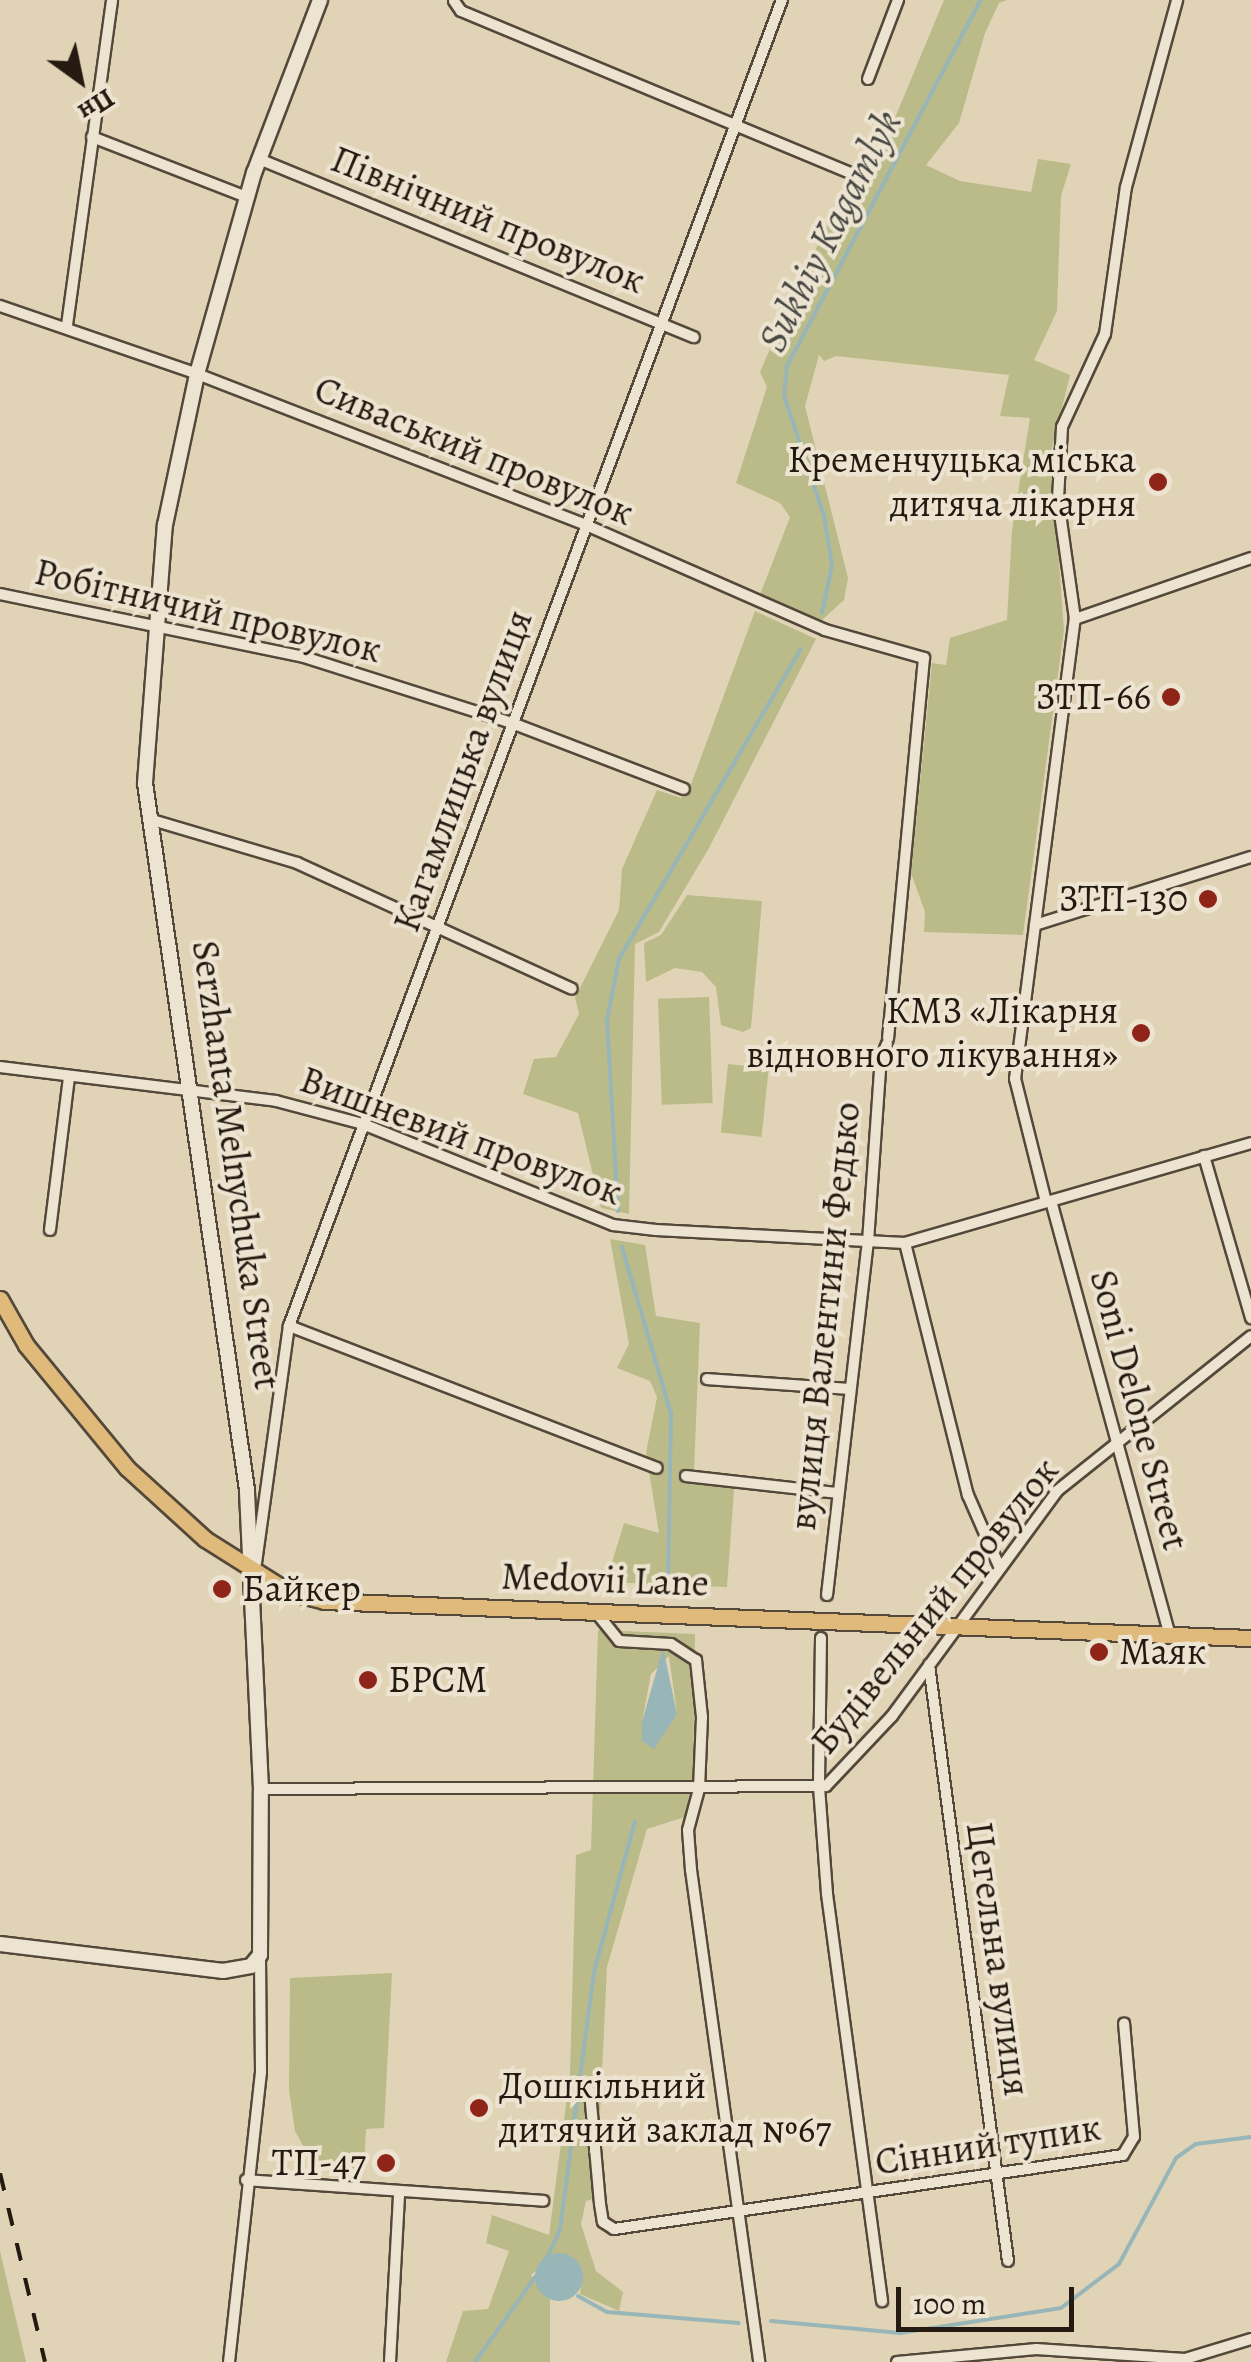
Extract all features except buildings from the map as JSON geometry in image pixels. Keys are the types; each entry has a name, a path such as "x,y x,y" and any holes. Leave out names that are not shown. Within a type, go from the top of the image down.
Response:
{"main road":[{"path":"0,1299 26,1345 127,1468 255,1576"},
{"name":"Medovii Lane","path":"255,1576 324,1601 1251,1638"}],"street":[{"path":"67,325 112,0"},
{"name":"Serzhanta Melnychuka Street","path":"229,2362 246,2180 261,2072 261,1789 255,1576 194,1089 145,783 164,525 197,374 247,197 320,0"},
{"name":"Кагамлицька вулиця","path":"255,1576 289,1326 782,0"},
{"path":"868,79 898,0"},
{"name":"Soni Delone Street","path":"1170,1635 1015,1079 1075,618 1058,500 1062,428 1105,334 1126,187 1178,0"},
{"path":"454,1 461,11 736,122 851,174"},
{"path":"92,137 247,197"},
{"name":"Північний провулок","path":"260,159 694,337"},
{"name":"Сиваський провулок","path":"0,306 67,325 586,525 824,630 924,658"},
{"path":"1075,618 1251,558"},
{"name":"Робітничий провулок","path":"0,594 304,657 512,723 684,789"},
{"name":"вулиця Валентини Федько","path":"827,1595 868,1242 877,1094 888,1041 924,658"},
{"path":"152,820 297,863 572,989"},
{"path":"1035,926 1251,858"},
{"name":"Вишневий провулок","path":"0,1067 178,1092 194,1089 363,1124 614,1225 868,1242 905,1244 1251,1143"},
{"path":"50,1230 68,1077"},
{"path":"1204,1156 1251,1318"},
{"path":"905,1244 968,1495 999,1566"},
{"path":"289,1326 657,1468"},
{"name":"Будівельний провулок","path":"261,1789 699,1790 819,1787 840,1779 1056,1491 1115,1440 1251,1336"},
{"path":"707,1379 849,1389"},
{"path":"686,1476 838,1494"},
{"path":"595,1612 618,1641 671,1644 692,1654 702,1700 699,1790 688,1830 690,1870 760,2362"},
{"path":"822,1638 819,1787 834,1967 882,2300"},
{"name":"Цегельна вулиця","path":"929,1664 1008,2261"},
{"path":"0,1944 223,1971 251,1966 260,1954"},
{"name":"Сінний тупик","path":"590,2092 608,2227 739,2212 1123,2155 1133,2148 1124,2023"},
{"path":"246,2180 399,2194 543,2201"},
{"path":"390,2362 399,2194"},
{"path":"897,2362 1036,2349 1185,2359 1251,2339"}],"green space":[{"path":"944,0 1007,0 999,3 985,33 959,123 926,165 960,181 1031,192 1038,159 1071,164 1061,196 1057,311 1034,360 1070,375 1051,452 1064,630 1023,935 924,932 925,912 911,873 932,663 946,665 950,638 1007,620 1012,530 1030,418 1000,416 1009,375 836,356 824,361 819,355 805,406 848,578 844,600 821,621 760,595 790,517 780,503 736,483 767,387 760,372 846,188 872,173"},
{"path":"755,611 816,639 709,848 659,932 635,944 629,1214 601,1208 578,1113 523,1094 534,1059 556,1057 579,1014 575,998 619,910 622,869 657,790 681,798 690,787"},
{"path":"687,895 762,901 751,1028 743,1032 721,1025 716,987 702,972 675,968 646,982 644,943 661,935"},
{"path":"709,997 713,1103 662,1105 658,999"},
{"path":"728,1064 769,1068 762,1137 721,1133"},
{"path":"610,1239 645,1245 656,1316 700,1323 694,1471 735,1476 727,1587 606,1582 624,1523 659,1533 646,1453 657,1397 650,1381 617,1368 629,1344"},
{"path":"598,1630 695,1634 693,1776 685,1817 647,1829 607,1967 596,2198 586,2201 581,2224 596,2271 623,2292 619,2311 580,2294 581,2286 547,2261 531,2275 550,2300 550,2362 446,2362 463,2311 488,2309 509,2251 486,2243 492,2215 549,2235 570,2074 576,1855 591,1850","holes":["669,1656 677,1714 663,1731 642,1722 651,1674"]},
{"path":"392,1973 384,2128 366,2129 364,2171 315,2168 295,2131 289,2090 290,1978"},
{"path":"0,2251 26,2362 0,2362"}],"water":[{"path":"663,1648 677,1714 654,1749 642,1741 642,1722"},
{"path":"559,2253 576,2260 583,2277 576,2294 559,2301 542,2294 535,2277 542,2260"}],"waterway":[{"name":"Sukhiy Kagamlyk","path":"822,613 832,565 824,516 784,395 787,366 981,0"},
{"name":"Sukhiy Kagamlyk","path":"618,1211 607,1020 619,959 801,649"},
{"name":"Sukhiy Kagamlyk","path":"622,1247 671,1413 668,1577"},
{"name":"Sukhiy Kagamlyk","path":"544,2264 560,2230 594,1972 635,1821"},
{"path":"771,2321 900,2333 1061,2308 1119,2264 1176,2158 1196,2144 1251,2137"},
{"name":"Sukhiy Kagamlyk","path":"475,2362 536,2276"},
{"path":"578,2296 607,2312 739,2323"}],"railway":[{"path":"0,2173 45,2362"}],"place":[{"name":"Кременчуцька міська дитяча лікарня","path":"1158,482"},
{"name":"ЗТП-66","path":"1171,697"},
{"name":"ЗТП-130","path":"1208,899"},
{"name":"КМЗ «Лікарня відновного лікування»","path":"1141,1033"},
{"name":"Байкер","path":"222,1589"},
{"name":"Маяк","path":"1099,1652"},
{"name":"БРСМ","path":"368,1680"},
{"name":"Дошкільний дитячий заклад №67","path":"479,2108"},
{"name":"ТП-47","path":"386,2163"}]}
